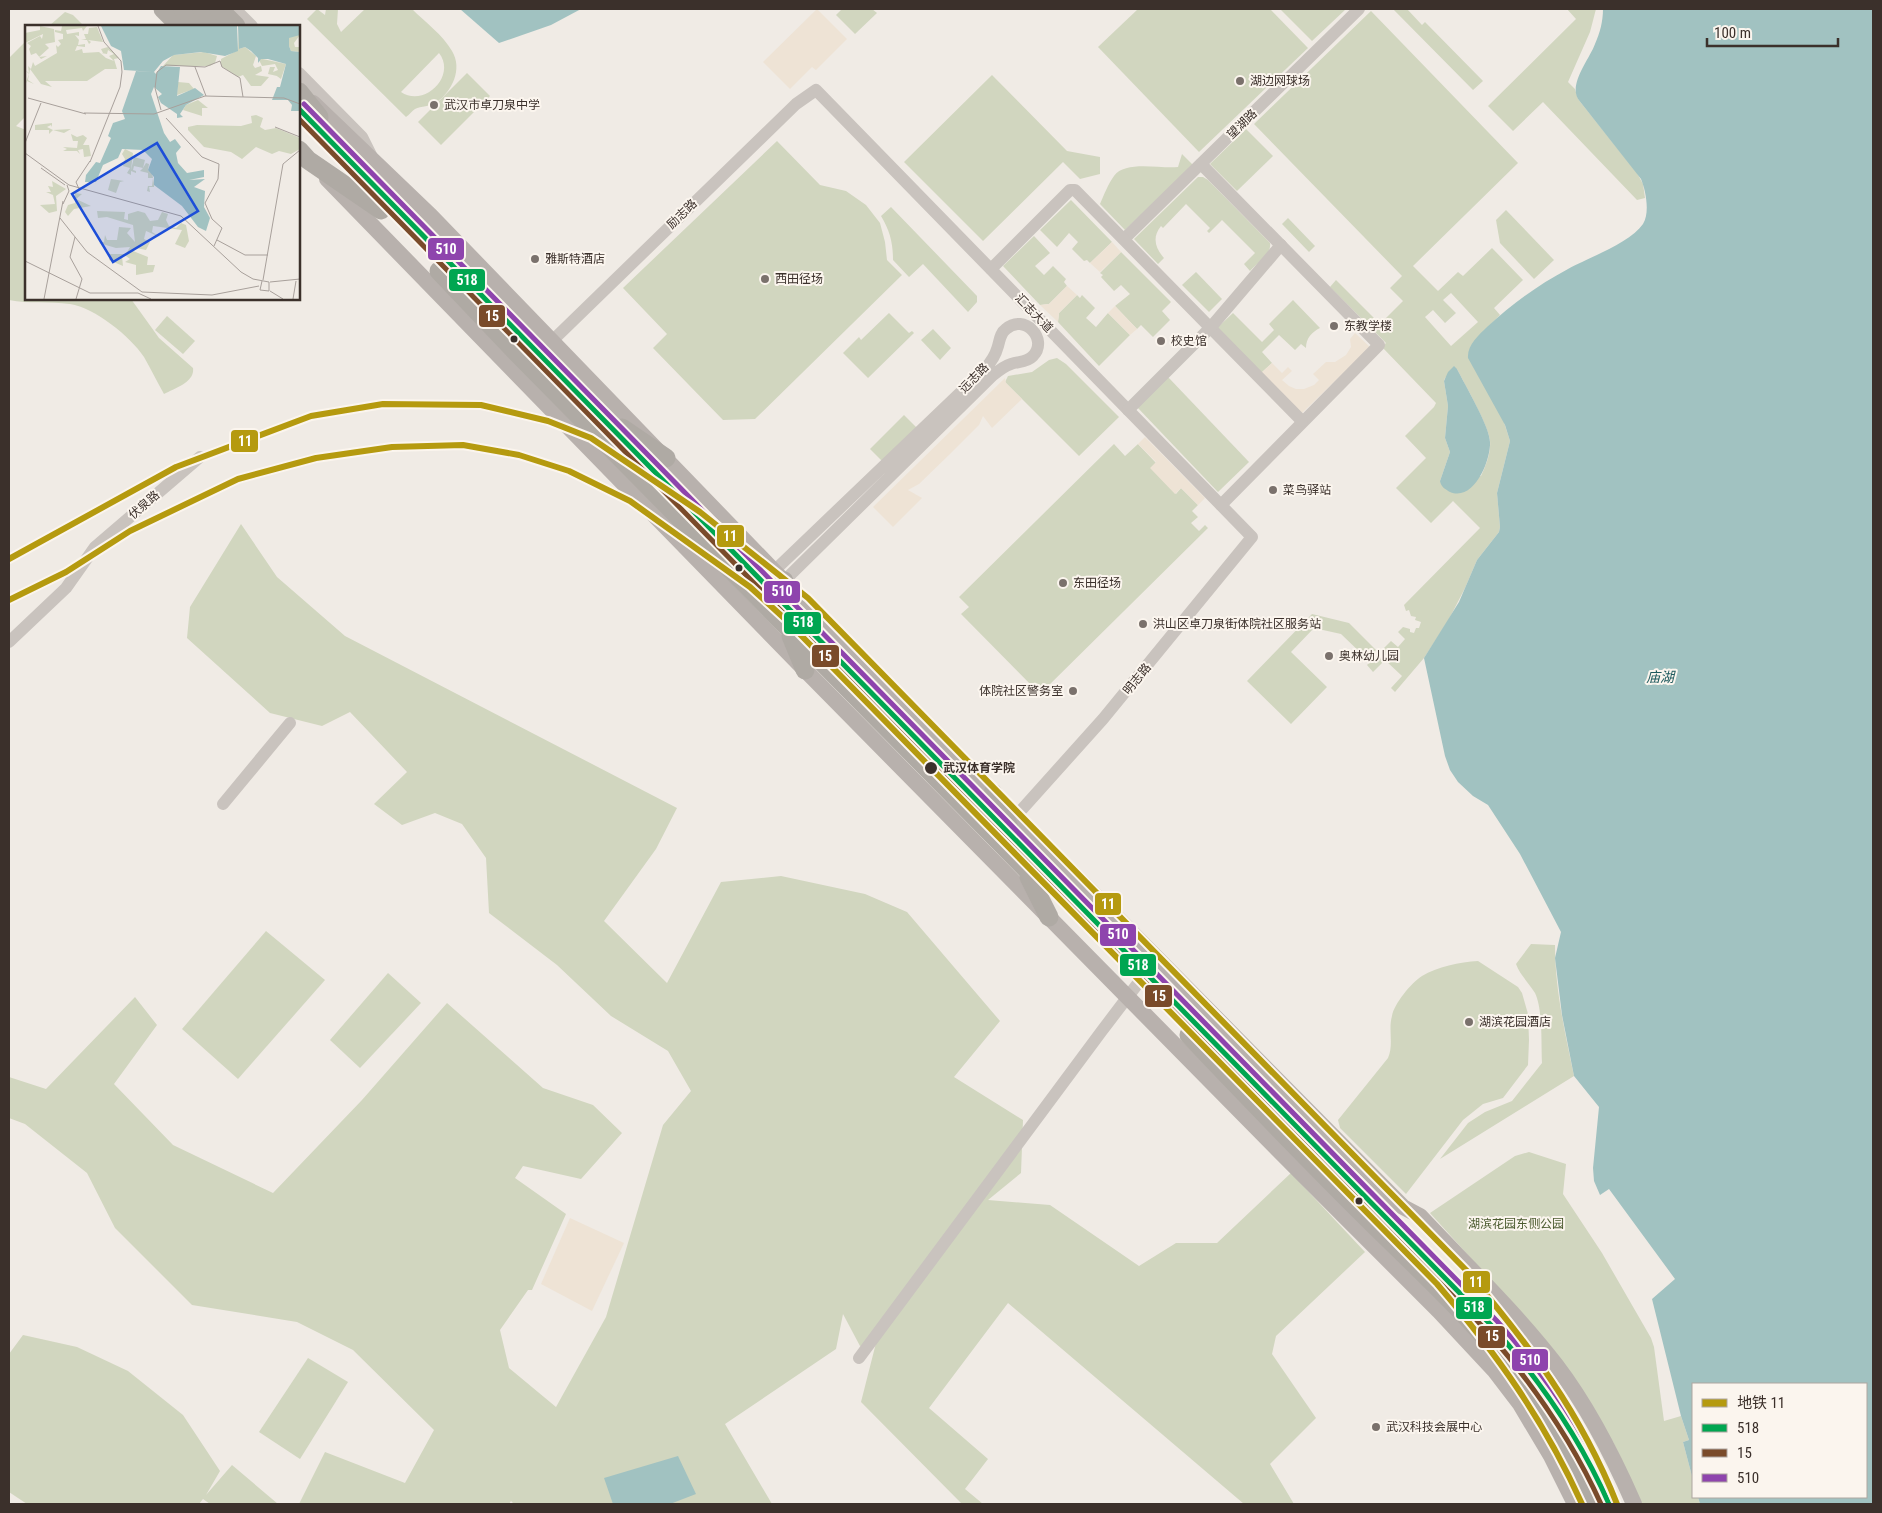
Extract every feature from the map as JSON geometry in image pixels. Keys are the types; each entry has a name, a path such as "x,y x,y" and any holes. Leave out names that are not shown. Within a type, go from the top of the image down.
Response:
{"highway":[{"path":"163,9 179,25"},
{"path":"183,9 199,25"},
{"path":"202,9 218,25"},
{"path":"219,9 235,25"},
{"path":"300,92 382,203"},
{"path":"300,110 516,352 1014,838 1312,1164 1449,1300 1504,1359 1527,1388 1553,1427 1578,1470 1594,1504"},
{"path":"300,128 329,158 382,203 584,401 1024,867 1143,979 1466,1298 1516,1352 1562,1415 1589,1462 1609,1504"},
{"path":"303,155 382,203"},
{"path":"584,401 666,458"},
{"path":"779,576 789,618 805,670"},
{"path":"993,793 1014,838"},
{"path":"1024,867 1049,916"},
{"path":"1265,1136 1312,1164"}],"main road":[{"path":"300,92 431,216 779,576 1016,816 1265,1136 1439,1311 1494,1370 1539,1433 1575,1504"},
{"path":"303,155 805,670 1049,916 1143,979 1268,1070 1403,1207 1420,1216 1525,1328 1557,1367 1586,1409 1634,1504"}],"street":[{"path":"235,9 251,25"},
{"name":"望湖路","path":"1124,239 1359,9"},
{"path":"300,74 366,141 374,162"},
{"name":"汇志大道","path":"816,90 1252,536"},
{"name":"励志路","path":"551,342 796,104 816,90"},
{"path":"1201,164 1379,345 1221,505"},
{"path":"991,269 1073,189 1302,421"},
{"path":"1128,410 1211,327 1281,246"},
{"path":"1018,297 1023,310 1017,324 1023,324 1032,329 1036,335 1038,345 1052,339 1057,339 1065,345"},
{"name":"远志路","path":"779,576 985,369 997,351 1003,332 1008,327 1017,324"},
{"name":"远志路","path":"779,576 992,376 1009,364 1028,360 1034,355 1038,345"},
{"name":"伏泉路","path":"9,642 66,588 95,547 200,456"},
{"name":"明志路","path":"1016,816 1104,719 1252,536"},
{"path":"223,804 290,723"},
{"path":"859,1358 1143,979"}],"green space":[{"path":"317,9 325,15 326,9 338,9 337,24 341,32 365,9 412,9 439,34 452,51 455,58 456,72 451,86 437,102 415,109 406,117 307,19","holes":["439,53 444,71 441,80 428,93 410,96 401,92"]},
{"path":"842,9 872,9 877,13 855,34 836,15"},
{"path":"1138,9 1270,9 1308,48 1199,152 1098,47"},
{"path":"1280,9 1346,9 1312,41"},
{"path":"1393,9 1407,9 1422,25 1425,22 1483,81 1473,90"},
{"path":"1567,9 1596,9 1590,32 1568,82 1575,89 1578,99 1637,173 1643,184 1645,198 1637,200 1543,102 1513,131 1488,106 1576,19"},
{"path":"1371,11 1518,163 1413,266 1438,291 1458,272 1463,276 1492,248 1523,280 1494,308 1500,315 1477,338 1510,441 1497,493 1499,532 1477,560 1448,621 1424,658 1395,692 1391,688 1402,676 1385,660 1373,672 1367,665 1391,641 1398,647 1405,639 1398,632 1403,627 1410,629 1410,632 1414,633 1416,628 1419,628 1421,622 1415,620 1416,617 1411,616 1409,610 1406,611 1404,605 1480,528 1453,501 1431,523 1396,488 1426,458 1405,436 1436,403 1382,347 1386,343 1330,287 1336,280 1380,324 1403,301 1390,288 1402,276 1254,124","holes":["1451,293 1478,322 1451,346 1425,317 1433,310 1445,323 1456,313 1443,300","1457,369 1486,426 1489,434 1490,450 1481,476 1440,481 1450,452 1445,438 1448,406 1444,381 1445,378"]},
{"path":"65,12 73,15 83,25 50,25"},
{"path":"25,42 25,117 16,126 25,130 25,300 132,300 159,338 193,368 191,377 179,387 164,394 144,357 130,340 111,324 90,311 70,304 9,300 9,58"},
{"path":"467,73 490,96 441,145 418,122"},
{"path":"992,75 1067,151 1100,157 1100,174 1080,179 1063,162 983,241 904,162"},
{"path":"1246,129 1273,156 1237,191 1210,164"},
{"name":"西田径场","path":"777,141 820,185 846,191 866,205 880,223 887,260 902,275 755,419 723,420 653,348 667,334 623,288"},
{"path":"1182,154 1193,165 1125,230 1100,204 1110,182 1119,171 1126,168 1143,166 1178,167"},
{"path":"1198,177 1208,180 1270,243 1269,251 1250,271 1244,264 1255,253 1222,220 1209,233 1207,231 1210,228 1186,204 1163,228 1161,226 1156,234 1158,250 1164,258 1158,264 1134,239"},
{"path":"1071,200 1112,242 1090,263 1087,260 1084,261 1072,249 1078,242 1069,233 1057,247 1040,230"},
{"path":"891,207 977,296 977,302 968,312 923,264 909,277 893,260 890,237 881,216"},
{"path":"1506,210 1554,260 1534,279 1500,243 1496,220"},
{"path":"1288,218 1315,246 1309,252 1282,224"},
{"path":"1034,236 1050,253 1035,266 1044,275 1053,266 1066,279 1064,282 1067,286 1049,304 1040,305 1003,266"},
{"path":"1121,252 1171,302 1162,311 1170,320 1153,337 1141,325 1137,329 1115,306 1130,294 1121,285 1114,291 1101,277 1103,275 1100,273"},
{"path":"1196,272 1222,299 1209,312 1182,285"},
{"path":"1077,295 1080,298 1082,295 1095,308 1086,318 1096,327 1108,313 1130,335 1099,366 1058,322 1059,313"},
{"path":"1293,300 1320,328 1310,336 1306,348 1301,344 1295,350 1279,335 1262,352 1272,363 1261,373 1217,328 1233,313 1262,342 1274,330 1269,324"},
{"path":"889,313 909,333 912,331 914,333 868,378 843,353 859,337 861,340"},
{"path":"167,316 195,341 183,354 155,330"},
{"path":"933,329 951,348 940,360 921,340"},
{"path":"1057,358 1066,364 1119,417 1079,456 1005,382 1008,376 1032,372 1049,360"},
{"path":"1168,377 1249,462 1218,492 1137,407"},
{"path":"904,415 917,428 882,461 870,449"},
{"name":"东田径场","path":"1114,444 1125,456 1138,444 1156,463 1151,468 1176,494 1181,488 1198,505 1192,511 1198,517 1191,523 1199,531 1205,525 1208,528 1040,694 961,614 969,607 959,597"},
{"path":"241,524 277,577 345,636 677,808 656,849 604,921 667,983 721,882 781,876 865,894 907,912 1000,1021 954,1077 1023,1120 1021,1173 988,1200 1050,1205 1139,1266 1176,1243 1217,1243 1291,1173 1365,1252 1276,1336 1272,1354 1316,1418 1270,1464 1294,1504 1244,1504 1008,1303 929,1408 988,1459 965,1489 983,1504 962,1504 861,1402 876,1343 860,1346 843,1314 836,1349 725,1424 772,1504 514,1504 511,1501 509,1504 299,1504 325,1452 405,1483 434,1430 353,1350 297,1322 192,1305 115,1228 87,1173 25,1124 9,1118 9,1077 46,1089 135,997 157,1025 114,1084 173,1145 273,1193 362,1100 447,1003 543,1088 593,1105 622,1133 581,1179 523,1166 515,1178 566,1214 532,1290 528,1290 500,1330 509,1368 556,1407 606,1317 663,1125 691,1091 668,1051 611,1016 557,965 489,913 486,858 462,824 435,813 402,825 374,804 407,772 350,712 322,726 270,713 187,638 190,607"},
{"path":"1312,614 1349,623 1376,650 1367,659 1341,634 1314,628 1291,652 1327,687 1291,724 1247,681"},
{"path":"266,931 325,980 238,1079 182,1029"},
{"path":"1531,944 1555,945 1559,994 1574,1076 1440,1159 1468,1123 1485,1112 1512,1101 1542,1063 1538,1000 1516,964"},
{"path":"1478,961 1518,987 1522,993 1528,1014 1528,1065 1503,1098 1483,1104 1463,1120 1406,1194 1340,1128 1338,1120 1388,1058 1391,1048 1393,1011 1408,989 1422,976 1435,970 1456,964"},
{"path":"388,973 421,1003 360,1068 330,1040"},
{"name":"湖滨花园东侧公园","path":"1529,1152 1566,1164 1563,1194 1602,1253 1651,1338 1654,1347 1664,1421 1681,1416 1689,1440 1683,1442 1692,1476 1692,1498 1698,1498 1700,1504 1642,1504 1613,1442 1553,1349 1430,1213 1515,1156"},
{"path":"23,1335 77,1347 128,1371 183,1415 220,1471 206,1495 232,1465 278,1504 210,1504 203,1499 199,1504 27,1504 9,1492 9,1354"},
{"path":"308,1358 348,1382 300,1459 259,1432"}],"shaded area":[{"path":"817,9 847,39 816,70 812,67 790,89 763,62"},
{"path":"1112,242 1121,252 1100,272 1090,263"},
{"path":"1067,286 1077,295 1059,313 1058,322 1040,305 1049,304"},
{"path":"1115,306 1137,329 1130,335 1108,313"},
{"path":"1355,333 1370,347 1301,414 1261,373 1272,363 1282,373 1288,367 1292,371 1282,380 1289,386 1296,389 1304,389 1314,385 1319,380 1313,374 1326,362 1335,362 1346,355 1351,347 1350,339"},
{"path":"1005,378 1006,383 1022,399 992,428 983,416 979,425 950,454 919,484 908,490 922,498 893,527 873,507"},
{"path":"1145,437 1205,498 1198,505 1181,488 1175,494 1150,468 1156,462 1138,444"},
{"path":"570,1218 624,1243 592,1311 541,1284"}],"water":[{"path":"460,9 581,9 551,25 499,43"},
{"name":"庙湖","path":"1603,9 1873,9 1873,1504 1700,1504 1698,1498 1867,1498 1867,1383 1692,1383 1692,1476 1683,1442 1689,1440 1681,1416 1652,1299 1675,1279 1609,1189 1600,1195 1594,1181 1593,1168 1599,1107 1574,1076 1562,1015 1555,958 1561,932 1520,854 1488,805 1473,796 1458,782 1450,770 1445,756 1424,658 1459,602 1477,560 1499,532 1500,527 1497,493 1510,441 1505,425 1468,358 1471,345 1487,327 1526,295 1557,275 1629,238 1643,224 1645,219 1646,202 1641,179 1578,99 1576,93 1578,79 1598,36"},
{"path":"1454,366 1482,417 1490,442 1488,459 1479,478 1467,491 1459,493 1446,490 1440,481 1450,452 1445,438 1448,406 1444,381 1448,372"},
{"path":"678,1456 696,1494 670,1504 613,1504 604,1478"}],"metro line":[{"name":"11","path":"9,559 176,467 311,416 383,404 481,405 548,421 591,438 700,512 808,598 1466,1270 1532,1352 1570,1409 1587,1439 1617,1504"},
{"name":"11","path":"9,600 66,572 130,531 238,479 316,458 392,447 463,445 519,455 569,471 630,501 750,587 785,619 1437,1284 1480,1336 1518,1389 1552,1444 1582,1504"}],"transit line":[{"name":"510","path":"304,104 1497,1321 1532,1362 1564,1406 1592,1452 1616,1501"},
{"name":"518","path":"300,110 1492,1326 1510,1346 1558,1410 1585,1456 1609,1504"},
{"name":"15","path":"300,120 1487,1331 1520,1371 1550,1413 1590,1480 1601,1504"}],"place":[{"name":"湖边网球场","path":"1240,81"},
{"name":"武汉市卓刀泉中学","path":"434,105"},
{"name":"雅斯特酒店","path":"535,259"},
{"name":"西田径场","path":"765,279"},
{"name":"东教学楼","path":"1334,326"},
{"name":"校史馆","path":"1161,341"},
{"name":"菜鸟驿站","path":"1273,490"},
{"name":"东田径场","path":"1063,583"},
{"name":"洪山区卓刀泉街体院社区服务站","path":"1143,624"},
{"name":"奥林幼儿园","path":"1329,656"},
{"name":"体院社区警务室","path":"1073,691"},
{"name":"武汉体育学院","path":"931,768"},
{"name":"湖滨花园酒店","path":"1469,1022"},
{"name":"武汉科技会展中心","path":"1376,1427"}]}
